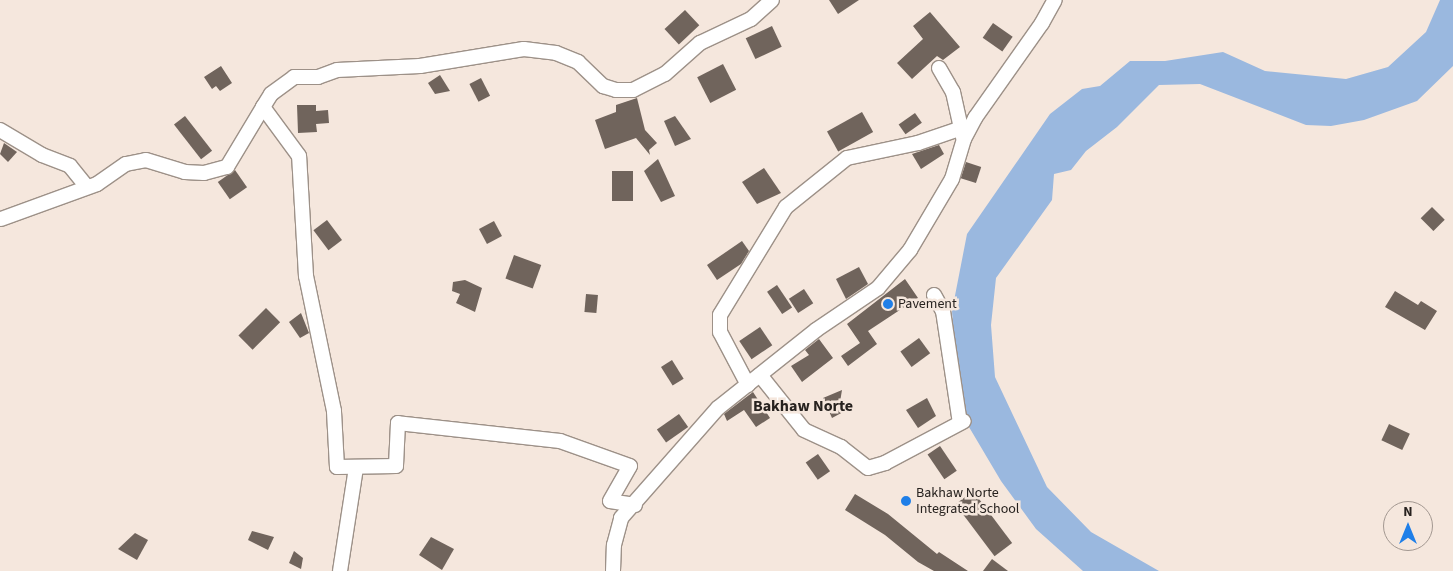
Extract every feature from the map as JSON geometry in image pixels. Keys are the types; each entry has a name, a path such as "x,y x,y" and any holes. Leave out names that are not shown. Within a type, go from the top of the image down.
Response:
{"street":[{"path":"1,219 87,188 126,164 146,160 185,172 204,173 227,167 271,94 294,77 318,77 337,70 420,66 524,49 556,53 578,62 604,86 616,90 633,90 665,74 700,43 751,19 772,0"},
{"path":"613,571 614,545 622,518 718,408 816,330 878,288 910,250 952,179 963,133 1037,31 1054,0"},
{"path":"939,68 953,92 963,133"},
{"path":"263,107 285,133 299,156 306,276 334,411 337,467 396,466 398,423 560,440 630,466 610,501 635,505"},
{"path":"0,130 42,155 70,166 87,188"},
{"path":"748,384 720,332 720,315 786,207 847,158 963,133"},
{"path":"760,374 804,430 841,447 868,468 885,463 962,422 943,311 934,295"},
{"path":"340,571 356,468"}],"water":[{"path":"1440,0 1453,0 1453,66 1417,101 1364,120 1331,126 1306,125 1200,84 1159,85 1117,127 1086,151 1071,170 1054,174 1052,200 996,278 991,325 995,377 1047,487 1091,532 1159,571 1083,571 1036,529 1001,481 969,427 957,379 952,311 967,234 1050,114 1082,89 1100,86 1130,61 1165,61 1223,52 1265,71 1346,79 1388,67 1426,32"}],"building":[{"path":"829,0 859,0 838,14"},
{"path":"685,10 699,25 679,44 665,29"},
{"path":"930,12 960,47 943,60 937,56 912,79 897,63 923,39 913,26"},
{"path":"993,23 1013,37 1002,52 983,38"},
{"path":"772,26 782,47 755,59 746,38"},
{"path":"723,64 736,90 710,103 697,77"},
{"path":"221,66 232,83 220,91 216,86 212,89 204,77"},
{"path":"440,75 450,91 435,94 428,83"},
{"path":"481,78 490,96 478,102 469,84"},
{"path":"637,98 645,130 657,143 649,150 650,155 636,138 605,149 595,120 616,112 616,105"},
{"path":"297,105 316,105 316,111 328,110 329,123 316,124 317,132 298,133"},
{"path":"862,112 873,132 838,152 827,131"},
{"path":"915,113 922,123 905,134 899,124"},
{"path":"185,116 212,151 201,159 174,125"},
{"path":"675,116 691,139 675,146 664,121"},
{"path":"4,143 17,152 8,162 0,154"},
{"path":"939,145 944,154 921,169 912,154"},
{"path":"658,159 675,196 661,202 644,171"},
{"path":"966,162 981,167 976,183 961,178"},
{"path":"764,168 781,193 757,204 742,182"},
{"path":"235,170 247,187 230,199 218,182"},
{"path":"612,171 633,171 633,201 612,201"},
{"path":"1432,207 1445,220 1433,231 1421,218"},
{"path":"327,220 342,240 328,250 313,230"},
{"path":"494,221 502,236 487,244 479,229"},
{"path":"742,241 749,251 741,264 717,280 707,265"},
{"path":"514,255 541,265 533,288 505,278"},
{"path":"859,267 868,284 846,299 836,279"},
{"path":"905,279 918,298 868,331 877,344 848,366 841,356 860,343 847,324"},
{"path":"465,280 482,288 475,312 456,303 460,294 452,291 453,282"},
{"path":"777,285 792,307 782,314 767,292"},
{"path":"804,289 813,303 798,313 789,299"},
{"path":"1395,291 1418,305 1421,301 1437,311 1425,330 1385,307"},
{"path":"586,294 598,295 596,313 584,312"},
{"path":"266,308 280,322 253,350 238,336"},
{"path":"301,313 309,333 300,338 289,322"},
{"path":"760,327 772,345 752,359 739,341"},
{"path":"919,338 930,353 912,367 900,352"},
{"path":"819,339 833,358 802,382 791,366 809,355 805,350"},
{"path":"672,360 684,379 673,386 661,367"},
{"path":"842,390 840,402 845,411 832,418 823,398"},
{"path":"753,392 770,418 756,427 744,410 727,421 724,414"},
{"path":"927,398 936,416 918,428 906,410"},
{"path":"679,414 688,427 666,443 657,429"},
{"path":"1389,424 1410,434 1402,450 1381,440"},
{"path":"940,446 957,471 944,479 928,454"},
{"path":"818,454 830,471 818,480 806,463"},
{"path":"973,491 1012,543 995,556 955,504"},
{"path":"855,494 888,514 937,554 939,552 968,571 934,571 918,562 885,535 845,510"},
{"path":"252,531 274,537 268,550 248,540"},
{"path":"135,533 148,540 137,560 118,549"},
{"path":"431,537 454,549 442,570 419,555"},
{"path":"294,551 303,558 301,569 289,563"},
{"path":"992,559 1008,571 983,571"}],"place":[{"name":"Pavement","path":"888,304"},
{"name":"Bakhaw Norte Integrated School","path":"906,501"}],"district":[{"name":"Bakhaw Norte","path":"803,406"}]}
